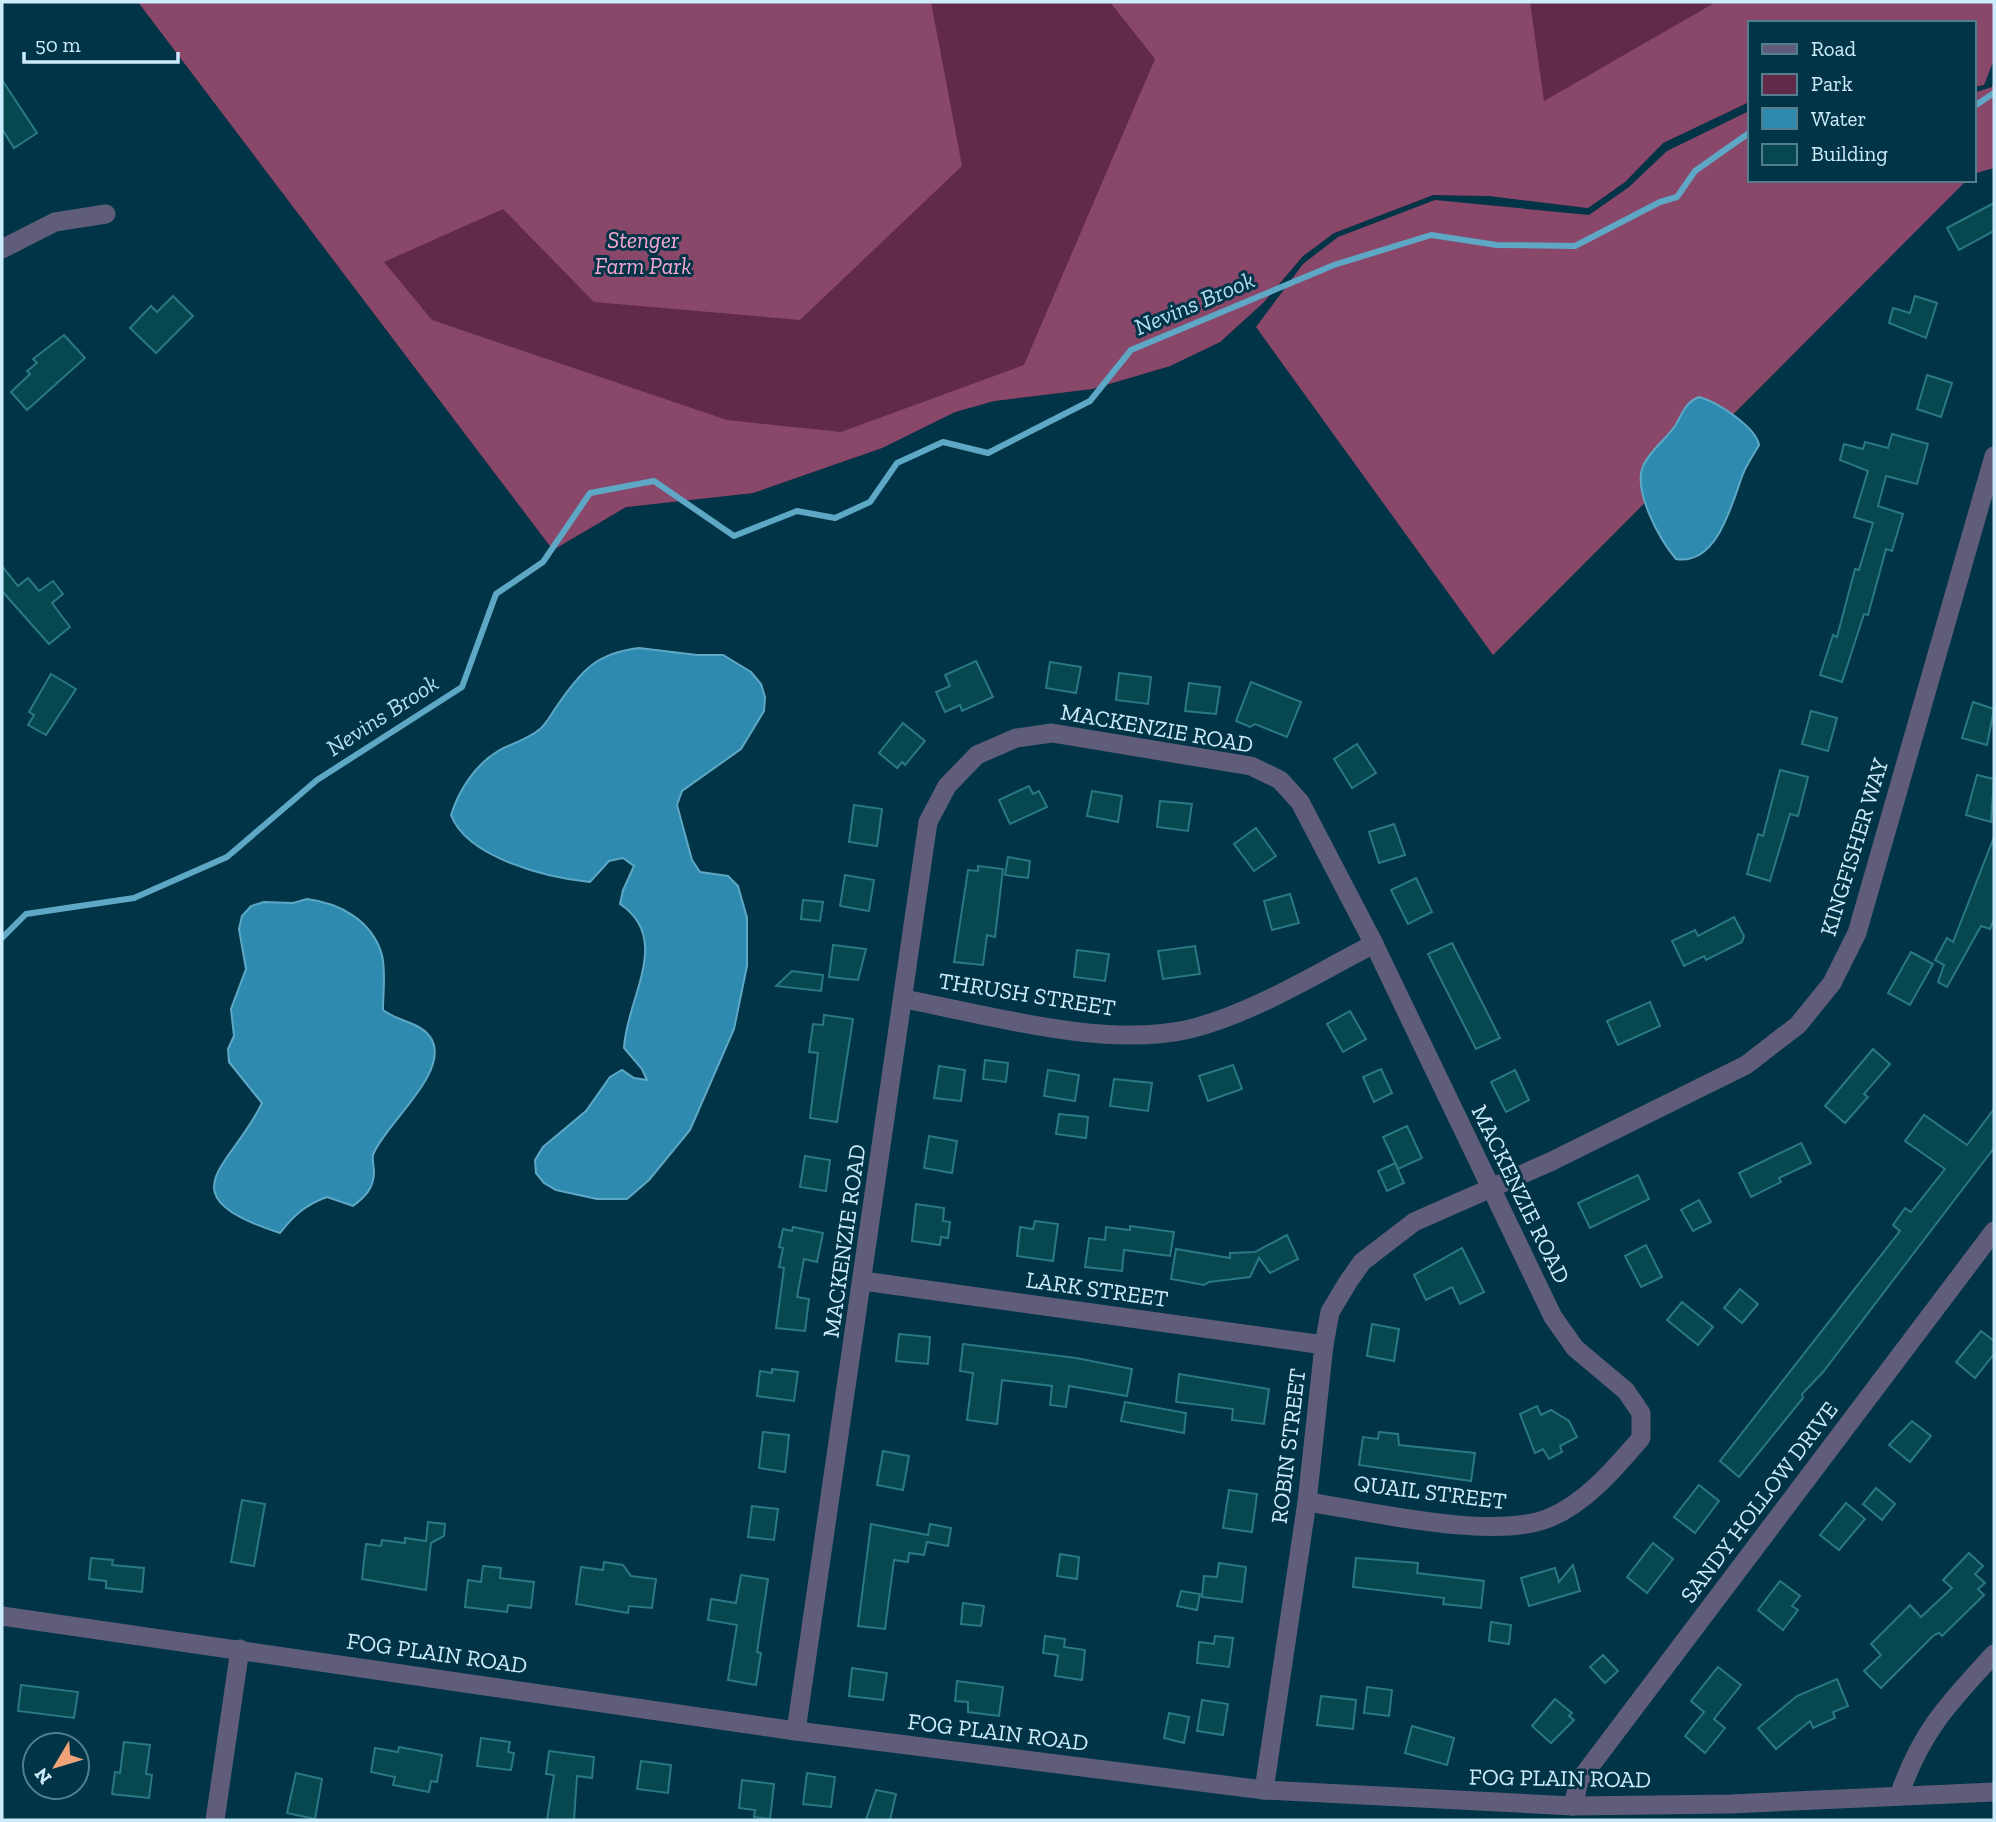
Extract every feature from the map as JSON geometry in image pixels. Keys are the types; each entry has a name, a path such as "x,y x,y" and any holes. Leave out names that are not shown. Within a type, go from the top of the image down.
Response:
{"street":[{"path":"2,249 55,222 106,214"},
{"name":"KINGFISHER WAY","path":"1489,1188 1550,1162 1746,1065 1798,1025 1832,983 1857,933 1994,456"},
{"name":"MACKENZIE ROAD","path":"796,1731 928,822 947,786 977,755 1016,738 1052,733 1251,766 1280,780 1300,802 1374,944 1553,1317 1575,1348 1626,1391 1641,1413 1641,1438"},
{"name":"THRUSH STREET","path":"904,999 1091,1033 1143,1035 1190,1029 1239,1012 1374,944"},
{"name":"ROBIN STREET","path":"1264,1790 1307,1502 1324,1345 1331,1312 1362,1262 1414,1222 1489,1188"},
{"name":"SANDY HOLLOW DRIVE","path":"1573,1806 1579,1782 1994,1231"},
{"name":"LARK STREET","path":"863,1281 1324,1345"},
{"name":"QUAIL STREET","path":"1307,1502 1484,1528 1518,1527 1550,1518 1579,1500 1641,1438"},
{"name":"FOG PLAIN ROAD","path":"2,1616 796,1731 1264,1790 1573,1806 1731,1804 1994,1792"},
{"path":"215,1820 240,1649"},
{"path":"1899,1796 1911,1761 1937,1717 1994,1654"}],"green space":[{"name":"Stenger Farm Park","path":"138,2 1994,2 1994,59 1984,85 1975,87 1975,21 1748,21 1748,102 1663,143 1625,182 1588,208 1490,196 1433,195 1334,233 1303,256 1263,303 1220,342 1170,366 1092,389 994,401 955,412 882,448 753,493 626,507 553,550"},
{"name":"Stenger Farm Park","path":"138,2 931,2 962,166 800,320 594,302 503,209 384,262 432,320 727,420 841,432 1024,365 1155,59 1110,2 1530,2 1544,101 1716,2 1994,2 1994,59 1984,85 1975,87 1975,21 1748,21 1748,102 1663,143 1625,182 1588,208 1490,196 1433,195 1334,233 1303,256 1263,303 1220,342 1170,366 1092,389 994,401 955,412 882,448 753,493 626,507 553,550"},
{"path":"1994,82 1994,168 1975,173 1975,92 1992,87"},
{"path":"1748,111 1748,182 1965,182 1493,655 1256,327 1303,264 1338,237 1435,200 1589,215 1629,187 1667,151"}],"water":[{"path":"1699,397 1715,404 1743,423 1751,430 1759,445 1713,543 1703,553 1690,559 1676,559 1662,540 1649,514 1641,487 1641,474 1644,464 1675,426 1687,405"},
{"path":"639,648 697,655 723,655 751,672 761,684 765,697 764,711 741,749 682,791 677,805 692,860 700,872 728,876 738,886 747,918 747,966 734,1029 690,1130 649,1180 627,1199 597,1199 556,1190 544,1183 536,1173 535,1160 543,1147 586,1111 610,1077 622,1070 634,1078 647,1080 642,1069 624,1048 643,971 645,952 643,934 635,918 620,904 634,866 623,858 609,861 590,882 553,876 491,854 460,830 451,815 458,796 475,771 498,751 540,729 583,672 612,654"},
{"path":"307,899 342,909 353,915 371,932 382,955 383,1010 423,1029 432,1040 435,1053 432,1068 424,1083 373,1155 374,1177 365,1195 353,1206 327,1197 312,1203 300,1211 280,1233 244,1219 223,1206 215,1192 216,1178 262,1103 229,1062 228,1049 234,1036 231,1009 246,969 239,929 242,916 251,906 264,902 293,903"}],"building":[{"path":"2,80 37,133 14,148 2,129"},
{"path":"1994,203 1994,231 1959,250 1947,228"},
{"path":"173,296 193,316 156,353 130,328 151,306 157,312"},
{"path":"1915,296 1937,303 1926,338 1889,323 1893,308 1910,313"},
{"path":"64,335 85,358 27,410 11,392 30,374 27,371 37,363 33,359"},
{"path":"1927,375 1952,383 1941,417 1917,409"},
{"path":"1892,434 1928,444 1917,484 1886,476 1878,506 1903,514 1892,551 1886,549 1868,615 1864,614 1842,682 1820,675 1833,635 1837,637 1855,569 1859,570 1873,523 1854,517 1868,471 1840,460 1844,444 1863,449 1865,442 1888,448"},
{"path":"2,566 18,586 28,578 39,591 53,581 63,594 52,603 70,627 49,644 2,591"},
{"path":"976,661 993,697 962,711 960,705 945,712 936,692 950,686 945,675"},
{"path":"1050,662 1081,667 1076,693 1046,688"},
{"path":"1119,673 1151,677 1148,704 1116,700"},
{"path":"51,674 76,689 46,735 28,725 34,715 29,712"},
{"path":"1251,682 1301,702 1287,737 1255,724 1250,727 1236,721"},
{"path":"1189,683 1220,687 1216,714 1185,711"},
{"path":"1973,702 1994,709 1987,745 1962,738"},
{"path":"1811,711 1837,718 1828,751 1802,744"},
{"path":"903,723 925,741 905,765 902,762 897,768 879,753"},
{"path":"1357,744 1376,773 1352,788 1334,759"},
{"path":"1780,770 1808,777 1798,816 1790,814 1770,881 1747,874 1758,834 1763,836"},
{"path":"1977,775 1994,779 1991,822 1966,815"},
{"path":"1029,786 1033,794 1039,791 1047,807 1010,824 999,800"},
{"path":"1092,791 1122,796 1118,822 1087,816"},
{"path":"1160,801 1192,804 1188,831 1157,827"},
{"path":"854,805 882,809 877,846 849,842"},
{"path":"1394,824 1405,855 1379,863 1369,832"},
{"path":"1256,828 1276,856 1254,871 1234,844"},
{"path":"1994,837 1994,919 1990,929 1981,926 1947,987 1938,982 1944,965 1935,960 1947,938 1953,942"},
{"path":"1008,857 1030,861 1028,878 1005,875"},
{"path":"978,866 1003,869 995,937 987,935 983,965 954,962 968,870 978,871"},
{"path":"845,875 874,880 869,911 840,906"},
{"path":"1416,878 1432,912 1408,924 1391,890"},
{"path":"1290,894 1299,923 1272,930 1264,901"},
{"path":"803,900 823,902 820,921 801,919"},
{"path":"1734,917 1744,936 1742,942 1706,960 1704,956 1684,966 1672,941 1695,930 1698,936"},
{"path":"1452,943 1500,1038 1476,1049 1428,954"},
{"path":"833,945 866,949 858,980 829,977"},
{"path":"1195,946 1200,974 1163,979 1158,951"},
{"path":"1077,950 1109,954 1105,981 1074,977"},
{"path":"1911,952 1933,964 1910,1005 1888,993"},
{"path":"792,971 823,975 821,991 776,986"},
{"path":"1650,1002 1660,1026 1618,1045 1607,1021"},
{"path":"1350,1011 1366,1039 1343,1052 1327,1024"},
{"path":"824,1015 853,1019 837,1122 810,1118 818,1053 809,1052 813,1024 823,1025"},
{"path":"1873,1049 1890,1064 1864,1094 1868,1097 1845,1123 1825,1106"},
{"path":"985,1060 1008,1063 1006,1082 983,1079"},
{"path":"1233,1065 1242,1089 1208,1101 1199,1076"},
{"path":"939,1066 965,1070 961,1101 934,1098"},
{"path":"1381,1069 1392,1093 1374,1102 1363,1077"},
{"path":"1048,1070 1079,1075 1075,1101 1044,1096"},
{"path":"1515,1070 1529,1100 1506,1112 1491,1082"},
{"path":"1114,1079 1152,1083 1148,1111 1110,1106"},
{"path":"1994,1109 1994,1148 1823,1372 1802,1394 1803,1398 1739,1477 1720,1461 1900,1231 1893,1225 1905,1208 1911,1212 1945,1169 1905,1141 1924,1115 1967,1145"},
{"path":"1059,1114 1088,1117 1086,1138 1056,1134"},
{"path":"1407,1126 1422,1158 1398,1169 1383,1137"},
{"path":"929,1136 957,1141 952,1173 924,1168"},
{"path":"1801,1143 1811,1163 1779,1178 1781,1182 1751,1197 1739,1173"},
{"path":"805,1156 830,1160 826,1191 800,1187"},
{"path":"1395,1163 1404,1183 1387,1191 1378,1171"},
{"path":"1638,1175 1649,1199 1590,1228 1578,1203"},
{"path":"1699,1200 1711,1222 1693,1231 1681,1210"},
{"path":"916,1204 944,1208 943,1221 950,1222 948,1238 941,1237 940,1245 912,1241"},
{"path":"1035,1221 1058,1224 1053,1261 1017,1256 1020,1227 1033,1229"},
{"path":"1130,1226 1174,1232 1170,1256 1124,1250 1122,1271 1085,1267 1089,1238 1105,1240 1106,1227 1130,1230"},
{"path":"793,1227 823,1233 817,1262 804,1259 797,1297 809,1299 805,1331 776,1328 784,1268 779,1267 783,1248 779,1247 783,1229 792,1231"},
{"path":"1287,1235 1298,1259 1270,1273 1259,1258 1250,1277 1204,1285 1171,1279 1176,1249 1230,1258 1230,1253 1255,1252"},
{"path":"1646,1245 1662,1277 1641,1287 1625,1256"},
{"path":"1462,1248 1484,1292 1460,1304 1452,1287 1426,1300 1414,1275"},
{"path":"1740,1289 1758,1304 1742,1323 1724,1308"},
{"path":"1682,1302 1713,1327 1698,1345 1667,1320"},
{"path":"1372,1324 1399,1329 1394,1361 1367,1356"},
{"path":"1981,1331 1994,1341 1994,1354 1975,1378 1956,1362"},
{"path":"899,1334 930,1337 928,1364 896,1361"},
{"path":"963,1344 1076,1358 1132,1369 1127,1396 1069,1386 1066,1407 1050,1405 1052,1386 1002,1380 997,1424 967,1420 973,1373 960,1371"},
{"path":"772,1369 798,1372 794,1401 757,1396 760,1371 772,1373"},
{"path":"1179,1374 1269,1389 1264,1424 1232,1420 1233,1409 1176,1402"},
{"path":"1125,1402 1186,1413 1184,1433 1121,1421"},
{"path":"1537,1406 1541,1415 1551,1410 1569,1421 1577,1437 1560,1446 1562,1452 1549,1459 1543,1449 1535,1453 1520,1414"},
{"path":"1912,1421 1931,1436 1910,1462 1889,1445"},
{"path":"763,1432 789,1435 785,1472 759,1468"},
{"path":"1379,1432 1398,1434 1399,1445 1475,1453 1471,1481 1359,1465 1363,1437 1378,1439"},
{"path":"883,1451 909,1456 903,1490 877,1485"},
{"path":"1699,1485 1719,1501 1695,1533 1674,1517"},
{"path":"1876,1488 1895,1504 1882,1520 1863,1504"},
{"path":"1229,1490 1257,1494 1252,1532 1223,1528"},
{"path":"242,1500 265,1504 254,1566 231,1562"},
{"path":"1846,1503 1865,1519 1839,1550 1820,1535"},
{"path":"752,1506 778,1509 774,1540 748,1537"},
{"path":"428,1522 445,1524 444,1536 431,1543 426,1590 362,1579 366,1544 381,1546 382,1540 405,1543 405,1538 426,1541"},
{"path":"871,1524 928,1535 930,1524 951,1528 948,1546 927,1542 924,1555 909,1553 908,1562 894,1560 885,1629 858,1626"},
{"path":"1653,1543 1673,1559 1647,1593 1627,1577"},
{"path":"1969,1553 1983,1566 1975,1574 1985,1583 1978,1589 1984,1595 1942,1636 1939,1633 1934,1635 1881,1688 1864,1671 1881,1655 1871,1644 1910,1605 1921,1617 1952,1588 1943,1580"},
{"path":"1060,1554 1079,1557 1077,1579 1057,1576"},
{"path":"91,1558 113,1560 112,1565 144,1568 142,1592 106,1588 106,1581 89,1579"},
{"path":"1356,1558 1418,1563 1417,1573 1484,1581 1481,1608 1443,1604 1444,1598 1353,1587"},
{"path":"604,1562 623,1565 631,1576 656,1579 652,1608 629,1606 628,1613 576,1604 581,1567 603,1570"},
{"path":"1219,1563 1246,1567 1242,1602 1202,1597 1204,1576 1217,1577"},
{"path":"1573,1565 1580,1591 1529,1606 1521,1578 1555,1568 1559,1582"},
{"path":"483,1566 501,1568 500,1578 534,1582 531,1608 508,1605 507,1612 465,1607 468,1580 481,1582"},
{"path":"741,1575 768,1579 757,1652 761,1653 756,1685 728,1680 737,1625 708,1620 711,1599 736,1603"},
{"path":"1780,1581 1800,1596 1792,1606 1798,1610 1783,1630 1758,1610"},
{"path":"1181,1591 1200,1594 1197,1610 1177,1606"},
{"path":"963,1603 984,1606 981,1626 961,1624"},
{"path":"1491,1622 1511,1625 1509,1644 1489,1641"},
{"path":"1045,1636 1065,1639 1064,1647 1085,1650 1082,1680 1055,1676 1058,1655 1043,1653"},
{"path":"1215,1636 1233,1638 1229,1667 1197,1663 1199,1642 1214,1644"},
{"path":"1603,1655 1618,1671 1605,1683 1590,1667"},
{"path":"1718,1667 1741,1685 1714,1719 1725,1728 1705,1753 1685,1736 1704,1712 1691,1701"},
{"path":"852,1668 887,1673 883,1700 849,1696"},
{"path":"1837,1679 1848,1706 1833,1712 1835,1718 1813,1728 1810,1721 1776,1749 1758,1728 1797,1696"},
{"path":"957,1681 1003,1687 999,1716 968,1712 968,1702 955,1701"},
{"path":"21,1685 78,1692 74,1718 18,1711"},
{"path":"1367,1687 1392,1690 1389,1716 1364,1713"},
{"path":"1321,1696 1356,1700 1353,1729 1317,1725"},
{"path":"1555,1699 1572,1713 1569,1716 1574,1720 1551,1743 1532,1726"},
{"path":"1202,1700 1228,1704 1223,1735 1197,1731"},
{"path":"1169,1713 1189,1717 1184,1743 1164,1738"},
{"path":"1412,1726 1454,1738 1447,1765 1405,1753"},
{"path":"481,1738 510,1742 508,1752 514,1753 511,1770 477,1766"},
{"path":"124,1742 150,1745 146,1774 152,1775 149,1798 112,1794 115,1772 120,1773"},
{"path":"399,1747 442,1755 437,1782 431,1781 429,1792 393,1785 395,1777 371,1772 375,1748 398,1752"},
{"path":"549,1751 594,1757 592,1778 577,1776 574,1820 547,1820 554,1775 546,1774"},
{"path":"641,1761 671,1765 668,1793 637,1789"},
{"path":"296,1773 322,1779 315,1819 287,1813"},
{"path":"807,1773 835,1777 831,1807 803,1804"},
{"path":"742,1780 774,1784 770,1819 754,1817 755,1810 739,1808"},
{"path":"876,1790 896,1794 890,1820 866,1820"}],"waterway":[{"name":"Nevins Brook","path":"1975,106 1994,93"},
{"name":"Nevins Brook","path":"2,938 26,914 134,898 227,857 317,780 462,687 496,594 543,562 590,493 654,481 734,536 797,511 835,518 870,502 897,463 943,442 988,453 1090,401 1131,350 1334,265 1431,235 1497,245 1575,246 1660,202 1677,197 1695,171 1748,134"}]}
